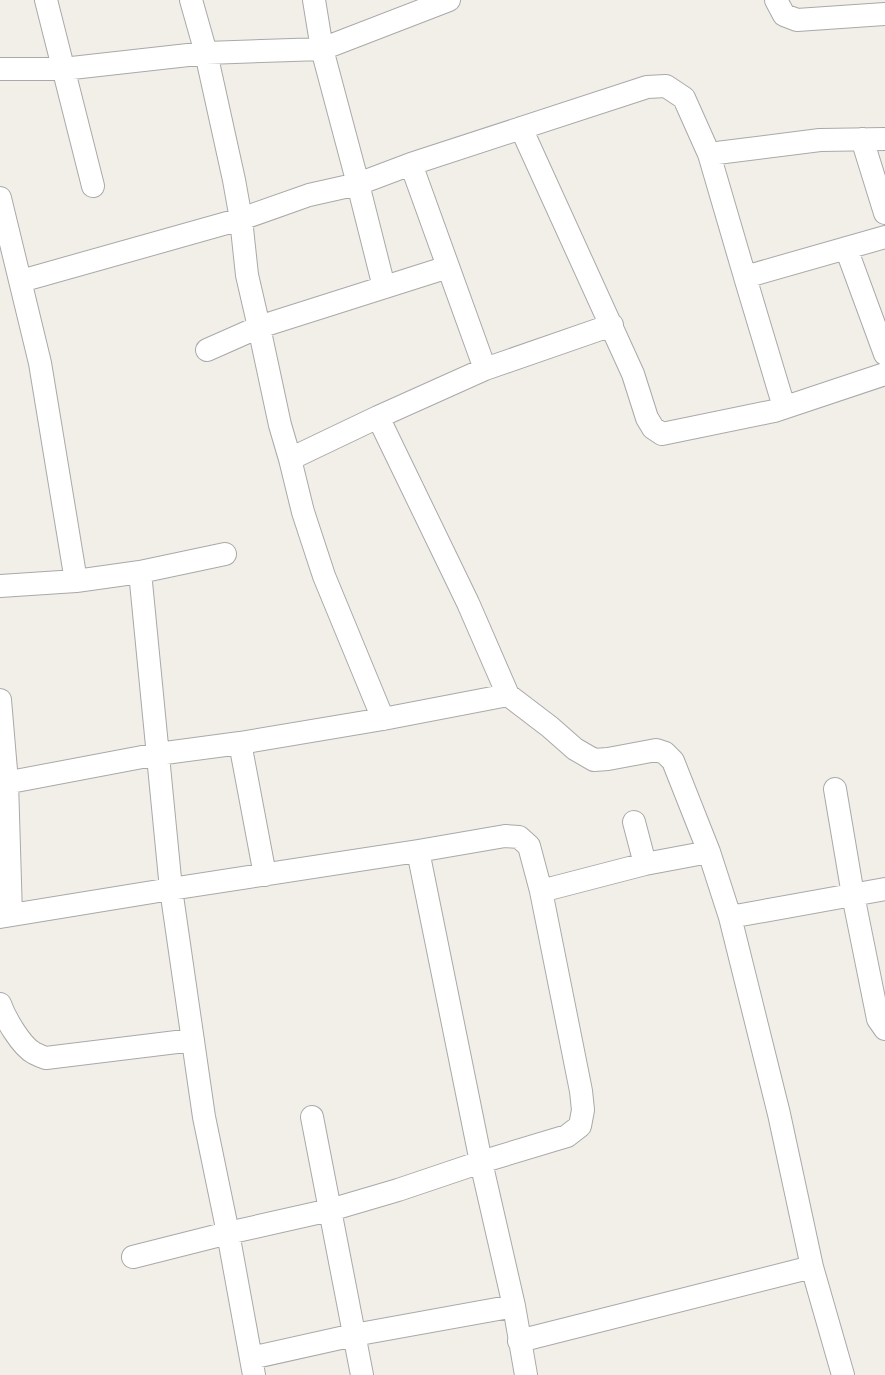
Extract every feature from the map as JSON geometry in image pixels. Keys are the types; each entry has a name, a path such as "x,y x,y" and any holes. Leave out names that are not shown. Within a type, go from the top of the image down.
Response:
{"street":[{"path":"46,0 93,186"},
{"path":"191,0 206,53 234,180 247,275 280,425 290,459 302,512 324,576 383,719"},
{"path":"314,0 322,49 384,287"},
{"path":"0,69 63,68 206,53 322,49 449,0"},
{"path":"776,0 784,15 797,20 885,14"},
{"path":"21,282 240,219 309,195 358,184 411,164 648,87 666,86 684,98 709,154 784,407"},
{"path":"521,128 612,325 633,374 647,418 653,428 662,434 774,411 885,374"},
{"path":"862,139 885,213"},
{"path":"709,154 820,140 885,139"},
{"path":"411,164 485,369"},
{"path":"0,198 40,363 76,581"},
{"path":"745,277 885,237"},
{"path":"846,248 885,354"},
{"path":"207,350 259,327 448,267"},
{"path":"290,459 378,417 485,369 612,325"},
{"path":"378,417 468,603 508,695 550,727 575,749 594,760 608,760 656,750 665,753 673,760 709,852 730,917 779,1114 812,1267 843,1375"},
{"path":"0,586 76,581 140,572 225,554"},
{"path":"140,572 172,889 193,1040 204,1117 253,1366 354,1334 514,1306"},
{"path":"4,783 158,754 240,743 383,719 508,695"},
{"path":"0,700 4,783 6,916 505,836 519,837 528,846 541,890 581,1091 583,1110 580,1126 567,1136 330,1210 228,1233 134,1257"},
{"path":"240,743 265,875"},
{"path":"835,789 853,895 878,1019 885,1029"},
{"path":"634,822 645,864"},
{"path":"418,851 481,1162 514,1306 526,1375"},
{"path":"541,890 645,864 709,852"},
{"path":"730,917 885,889"},
{"path":"0,1004 5,1016 19,1037 33,1053 46,1058 193,1040"},
{"path":"312,1117 362,1375"},
{"path":"519,1341 812,1267"}]}
